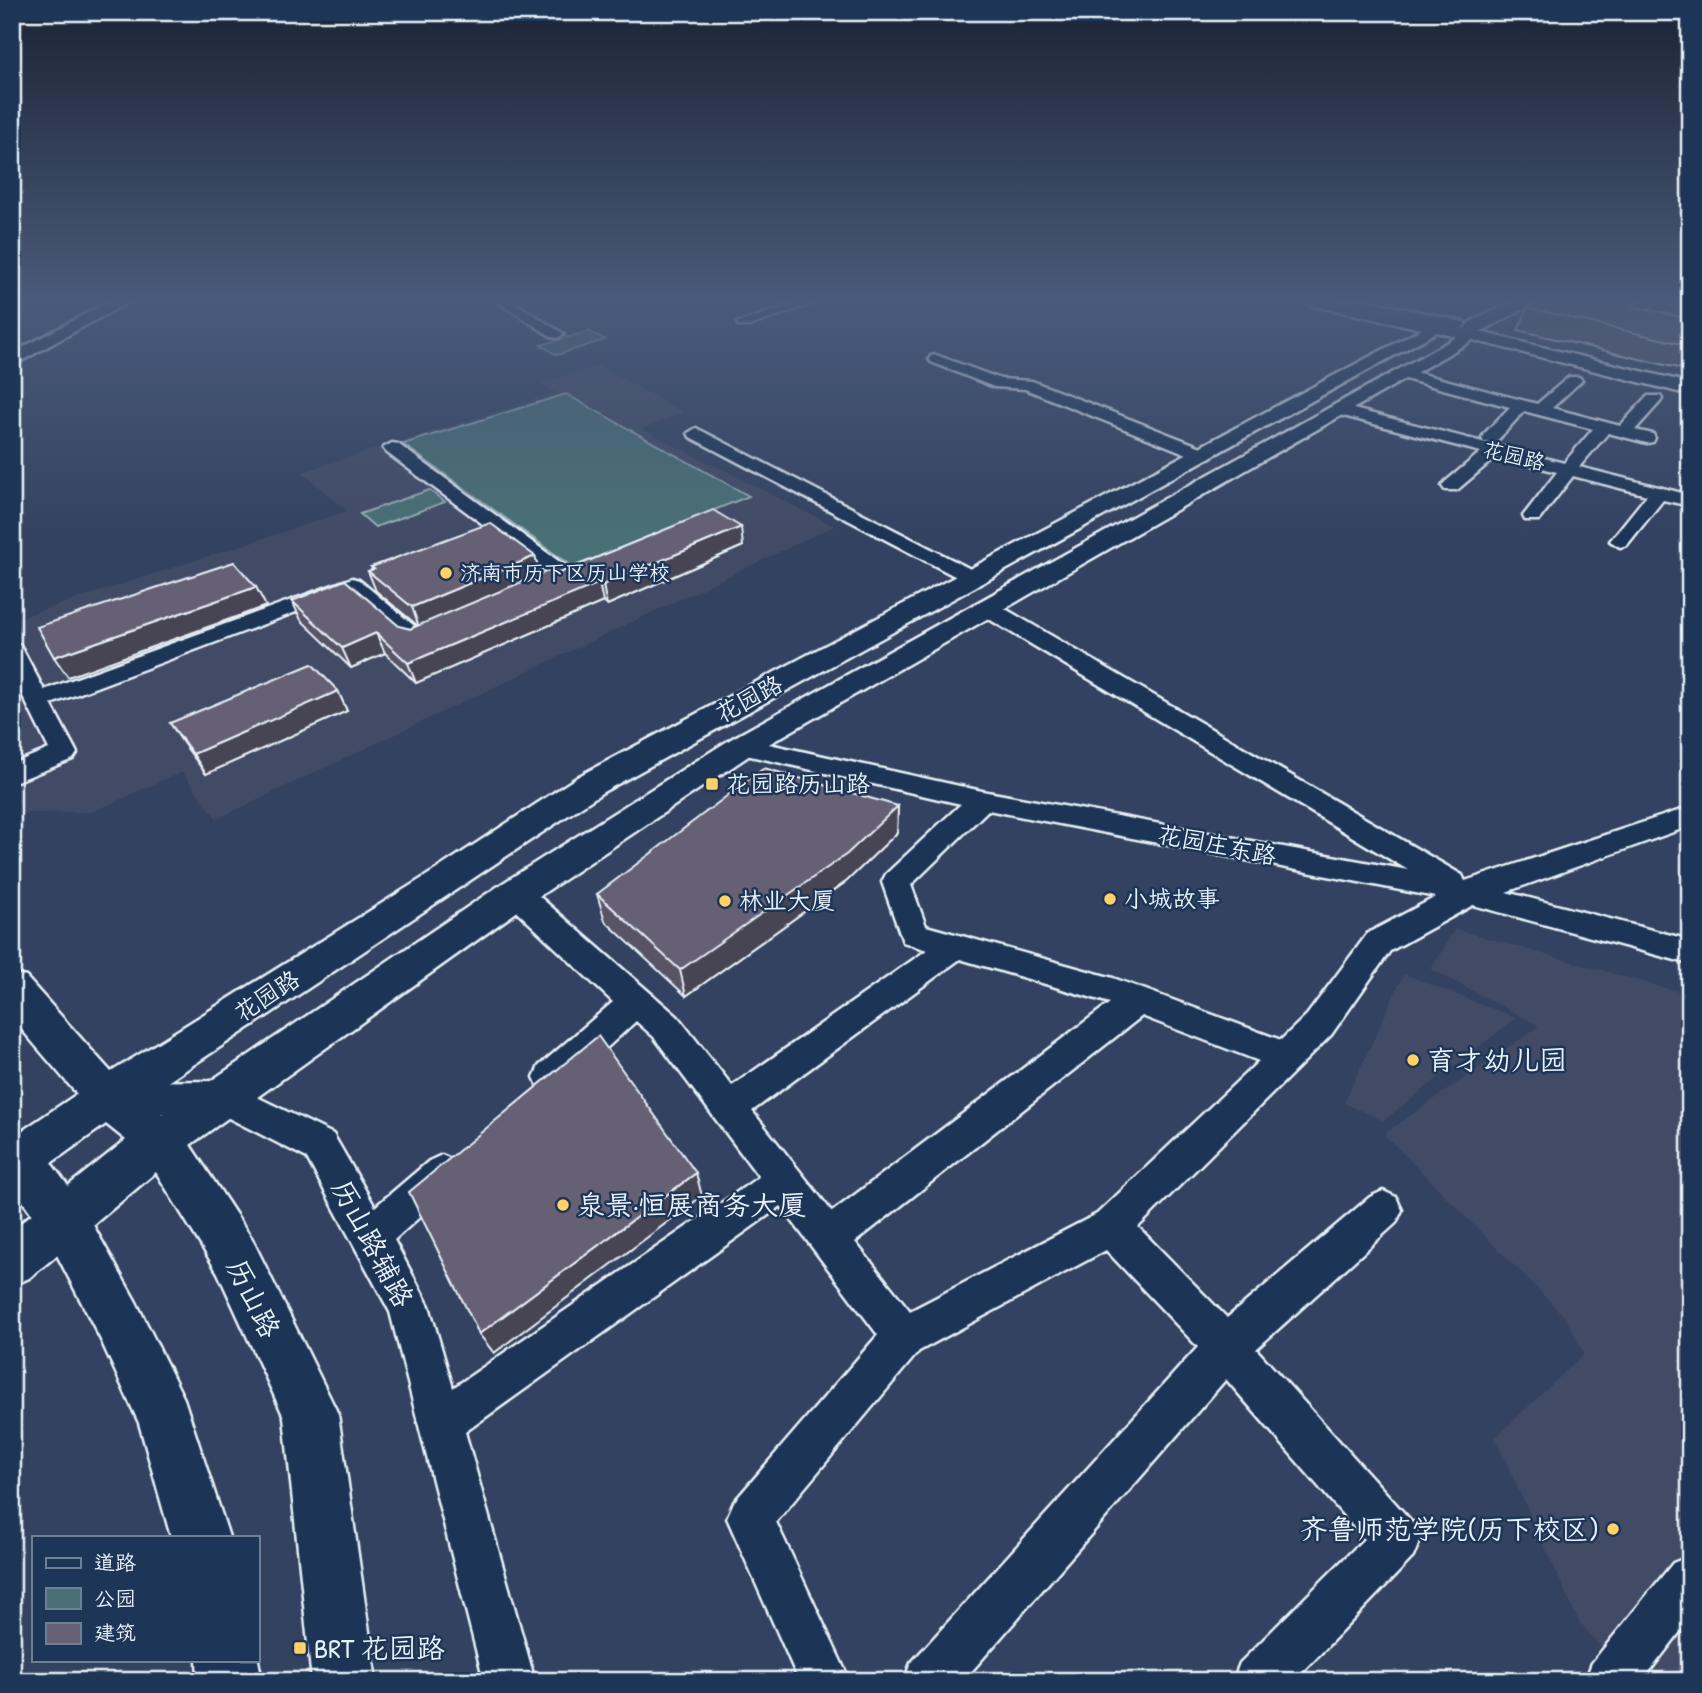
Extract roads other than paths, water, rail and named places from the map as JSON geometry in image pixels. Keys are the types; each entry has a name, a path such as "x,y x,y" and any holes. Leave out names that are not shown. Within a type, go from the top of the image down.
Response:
{"main road":[{"name":"花园路","path":"15,1157 447,880 591,784 1343,379"},
{"name":"花园路","path":"12,1261 161,1140 516,893 742,746 1395,379"},
{"path":"1654,379 1690,389"},
{"name":"历山路","path":"12,989 107,1097 161,1140 235,1256 311,1414 344,1681"},
{"path":"15,1157 64,1220 118,1320 165,1418 200,1536"},
{"path":"228,1662 230,1681"}],"street":[{"path":"986,379 999,384 1027,384 1203,454"},
{"path":"1423,379 1647,438"},
{"path":"1540,410 1574,380"},
{"path":"1624,432 1654,399"},
{"path":"1451,486 1491,445 1521,405"},
{"name":"花园路","path":"1338,410 1491,445 1690,501"},
{"path":"1532,516 1604,427"},
{"path":"696,433 973,578"},
{"path":"392,448 565,575 515,597"},
{"path":"1620,541 1658,493"},
{"path":"38,701 352,584 416,639 453,623"},
{"path":"987,608 1470,893"},
{"path":"12,650 64,753 12,774"},
{"name":"花园庄东路","path":"742,746 982,800 1470,893 1690,953"},
{"path":"982,800 896,881 914,934 1137,1000 1286,1057"},
{"path":"825,1681 750,1518 904,1336 1111,1227 1319,1025 1379,942 1470,893 1690,816"},
{"path":"516,893 666,1027 904,1336"},
{"path":"729,1108 955,946"},
{"path":"829,1238 1137,1000"},
{"path":"523,1101 635,1002"},
{"name":"历山路辅路","path":"107,1097 222,1097 320,1146 409,1306 510,1681"},
{"path":"370,1236 462,1155"},
{"path":"441,1422 785,1181"},
{"path":"929,1681 1226,1347 1383,1210"},
{"path":"1111,1227 1226,1347 1396,1540 1258,1681"},
{"path":"1610,1681 1686,1590"},
{"path":"209,1681 214,1662"}],"place":[{"name":"济南市历下区历山学校","path":"446,573"},
{"name":"花园路历山路","path":"712,784"},
{"name":"小城故事","path":"1110,899"},
{"name":"林业大厦","path":"725,901"},
{"name":"育才幼儿园","path":"1413,1060"},
{"name":"泉景·恒展商务大厦","path":"563,1205"},
{"name":"齐鲁师范学院(历下校区)","path":"1613,1529"},
{"name":"BRT 花园路","path":"300,1648"}]}
